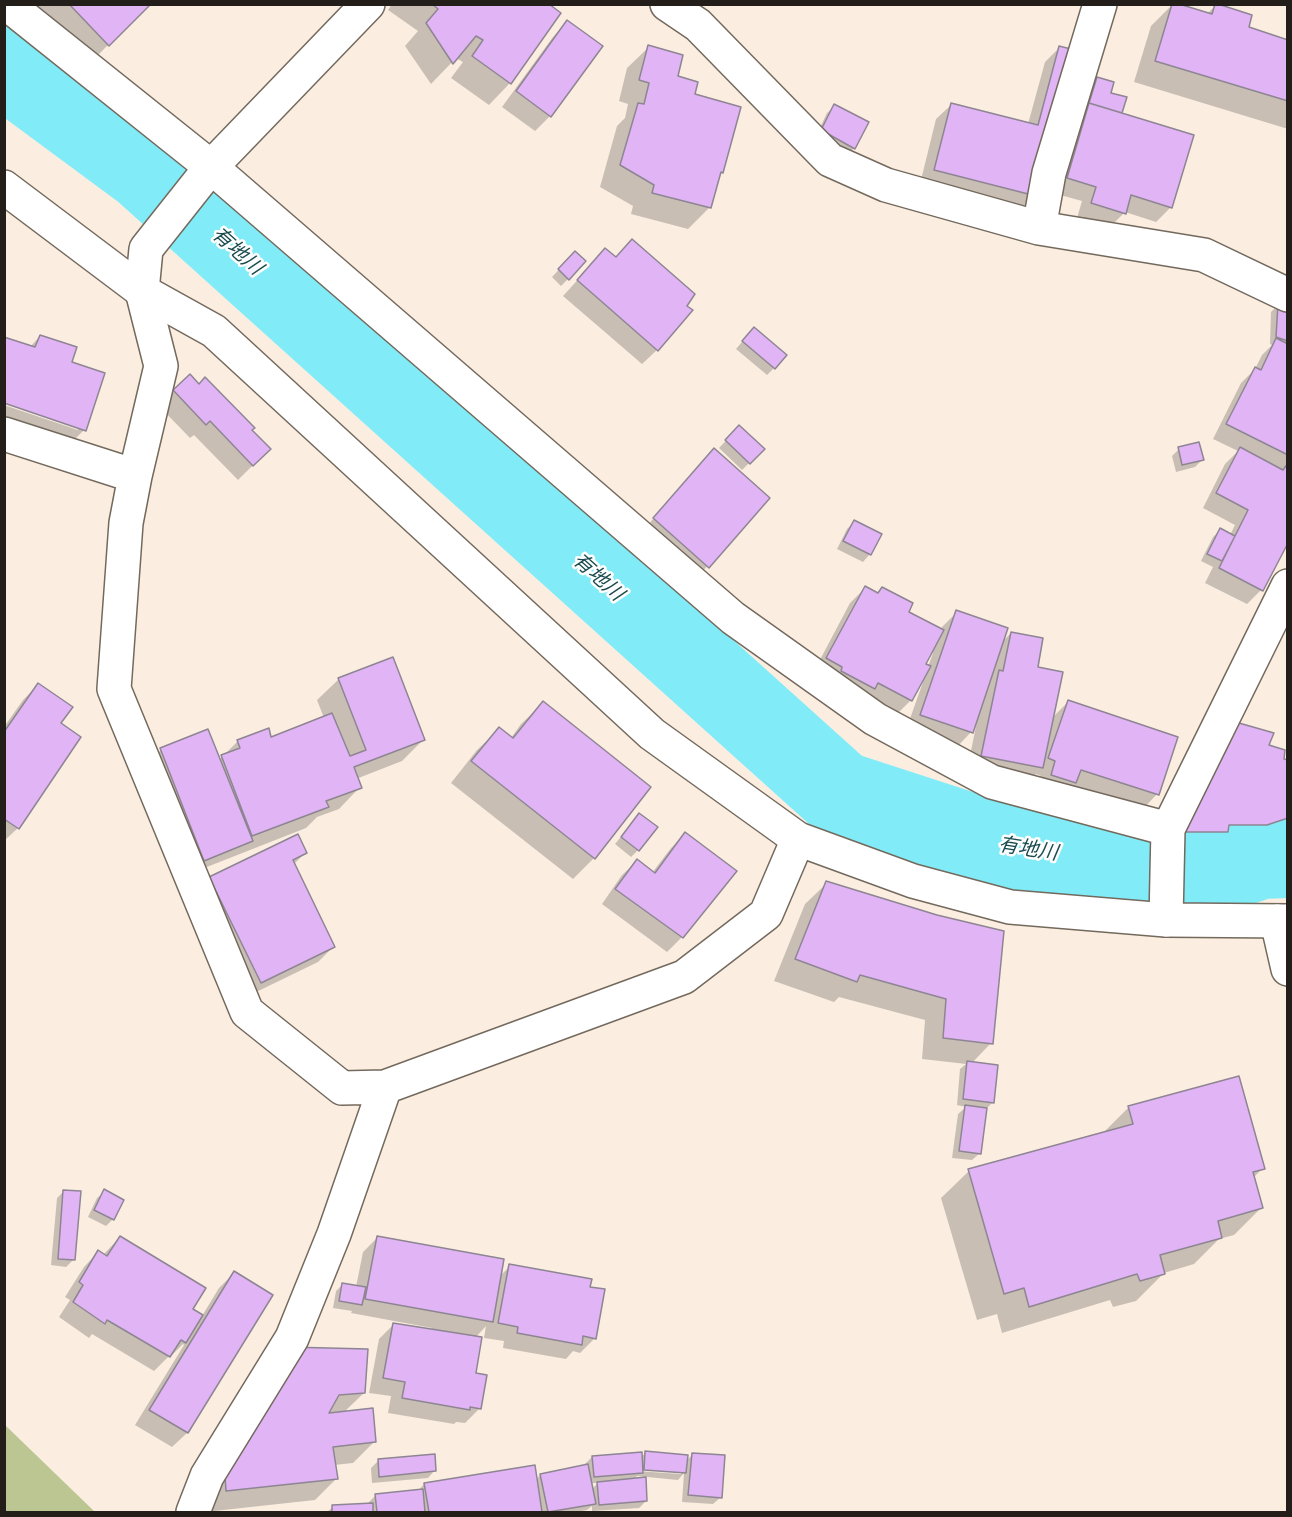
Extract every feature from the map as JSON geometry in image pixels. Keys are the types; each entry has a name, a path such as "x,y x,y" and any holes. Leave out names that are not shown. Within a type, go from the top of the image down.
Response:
{"street":[{"path":"7,4 211,167 733,618 875,719 992,782 1168,829"},
{"path":"368,4 211,167 146,249 142,291 161,366 135,476 126,535 114,689 247,1012 342,1088 385,1087 684,977 766,914 798,839"},
{"path":"667,4 698,25 830,160 885,185 1039,228 1204,255 1287,295"},
{"path":"1039,228 1049,173 1100,4"},
{"path":"4,187 142,291 214,331 652,734 798,839 913,881 1010,907 1166,920 1282,921 1287,969"},
{"path":"4,434 135,476"},
{"path":"1166,920 1168,829 1287,586"},
{"path":"193,1512 207,1476 292,1338 334,1234 385,1087"}],"green space":[{"path":"5,1425 95,1512 5,1512"}],"building":[{"path":"69,4 151,4 109,46"},
{"path":"432,4 549,4 561,13 511,84 472,56 483,40 476,36 453,64 426,23 438,9"},
{"path":"1172,4 1212,14 1215,4 1218,4 1252,15 1249,27 1288,40 1288,101 1155,61"},
{"path":"567,20 603,46 551,117 516,91"},
{"path":"648,45 683,55 678,76 698,82 695,94 741,107 711,208 652,193 654,185 620,165 638,103 644,104 649,83 639,80"},
{"path":"1059,46 1079,51 1036,196 934,170 951,103 1038,125"},
{"path":"1097,77 1114,82 1111,93 1127,97 1122,113 1089,103"},
{"path":"1089,103 1194,135 1172,208 1131,195 1126,214 1091,203 1096,187 1067,178"},
{"path":"834,104 869,122 855,149 821,130"},
{"path":"632,239 695,294 687,306 693,310 658,351 577,280 605,248 616,257"},
{"path":"575,251 586,261 569,280 558,269"},
{"path":"1278,303 1288,307 1288,341 1276,337"},
{"path":"754,327 787,355 775,369 742,341"},
{"path":"40,335 77,347 72,362 105,373 86,431 4,403 4,337 35,347"},
{"path":"1276,338 1288,344 1288,455 1226,424 1255,367 1261,370"},
{"path":"190,374 199,384 205,377 255,428 252,430 271,449 253,466 210,421 206,425 173,390"},
{"path":"739,425 765,449 750,464 725,440"},
{"path":"1199,442 1204,460 1182,465 1178,447"},
{"path":"1240,447 1283,470 1288,463 1288,543 1263,591 1219,568 1248,510 1216,493"},
{"path":"714,448 770,498 709,568 653,518"},
{"path":"854,520 882,534 871,555 843,541"},
{"path":"1220,528 1235,536 1222,561 1207,554"},
{"path":"865,586 878,593 882,587 913,603 909,612 944,630 926,664 931,666 912,701 878,683 875,689 841,671 842,667 826,658"},
{"path":"956,610 1008,628 973,733 920,715"},
{"path":"1011,632 1043,638 1038,667 1063,672 1043,768 981,756 999,670 1003,671"},
{"path":"393,657 425,740 354,767 362,788 326,801 329,807 252,836 221,755 240,748 237,740 269,728 271,737 332,713 350,756 366,750 338,678"},
{"path":"38,683 73,707 61,723 81,737 19,829 4,819 4,732"},
{"path":"1068,700 1178,737 1159,795 1081,770 1076,783 1051,775 1055,761 1048,758"},
{"path":"543,701 651,787 595,859 471,761 499,727 513,738"},
{"path":"1225,719 1274,733 1269,745 1285,750 1284,759 1288,760 1288,818 1267,825 1229,825 1228,832 1185,832 1185,821"},
{"path":"208,729 253,841 204,861 160,748"},
{"path":"639,813 658,827 639,851 621,837"},
{"path":"685,832 737,871 683,938 615,889 637,859 655,873"},
{"path":"298,834 307,853 293,860 335,947 261,983 209,877"},
{"path":"826,881 937,915 1004,931 993,1044 943,1038 946,999 860,975 857,982 795,959"},
{"path":"967,1061 998,1065 994,1103 963,1099"},
{"path":"1239,1076 1265,1169 1253,1172 1263,1208 1218,1221 1222,1238 1160,1255 1165,1274 1140,1281 1137,1274 1029,1307 1024,1288 1004,1294 968,1169 1133,1124 1128,1106"},
{"path":"965,1105 987,1108 981,1154 959,1151"},
{"path":"104,1189 124,1200 114,1220 94,1210"},
{"path":"63,1190 81,1191 75,1260 58,1259"},
{"path":"120,1236 206,1288 193,1309 203,1315 186,1343 181,1340 170,1357 107,1320 105,1324 73,1302 83,1285 79,1282 98,1250 107,1256"},
{"path":"377,1236 504,1259 493,1322 365,1299"},
{"path":"509,1264 592,1279 590,1287 605,1289 596,1339 583,1336 582,1345 517,1333 518,1327 498,1323"},
{"path":"234,1271 273,1295 188,1433 149,1410"},
{"path":"342,1283 366,1287 362,1305 339,1301"},
{"path":"393,1323 482,1337 476,1373 487,1375 481,1409 470,1407 470,1410 402,1398 405,1382 383,1378"},
{"path":"288,1347 368,1349 365,1393 339,1395 329,1413 373,1408 376,1442 333,1447 338,1479 226,1491 224,1462"},
{"path":"645,1451 688,1455 686,1473 644,1470"},
{"path":"642,1452 643,1473 594,1477 592,1456"},
{"path":"692,1453 725,1455 722,1498 688,1495"},
{"path":"435,1454 436,1471 379,1477 378,1459"},
{"path":"588,1464 596,1504 548,1512 540,1474"},
{"path":"535,1465 542,1512 429,1512 424,1483"},
{"path":"646,1477 647,1501 599,1505 597,1482"},
{"path":"423,1489 425,1512 377,1512 375,1494"},
{"path":"373,1503 373,1512 332,1512 332,1505"}],"waterway":[{"name":"有地川","path":"4,64 146,169 840,794 1012,850 1227,867 1261,856 1288,855"}]}
